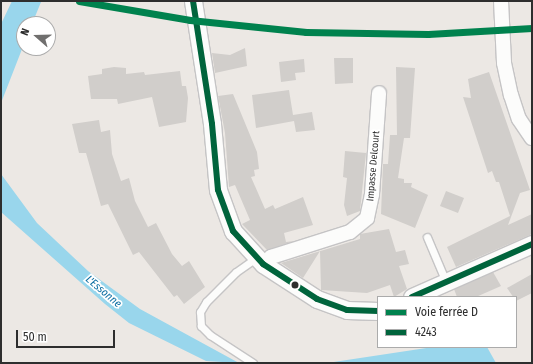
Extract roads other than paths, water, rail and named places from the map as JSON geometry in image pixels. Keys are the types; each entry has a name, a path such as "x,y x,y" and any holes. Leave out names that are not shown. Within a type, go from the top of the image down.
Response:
{"street":[{"path":"193,1 210,109 218,190 233,231 259,261 294,285 334,306 359,312 377,311"},
{"path":"501,1 502,37 511,95 519,119 532,138"},
{"name":"Impasse Delcourt","path":"259,261 350,232 367,218 372,194 379,93"},
{"path":"414,296 532,244"}],"lane":[{"path":"427,237 446,282"},
{"path":"253,363 210,335 201,326 200,312 206,302 236,272 259,261"}],"water":[{"path":"12,1 41,2 35,16 16,16 16,56 19,56 1,103 1,24"},
{"name":"L'Essonne","path":"1,174 37,223 88,271 140,309 239,363 206,361 129,323 105,304 1,212"},
{"path":"426,348 488,348 496,363 327,363"}],"rail line":[{"name":"D","path":"79,1 190,20 306,32 428,34 532,28"}]}
